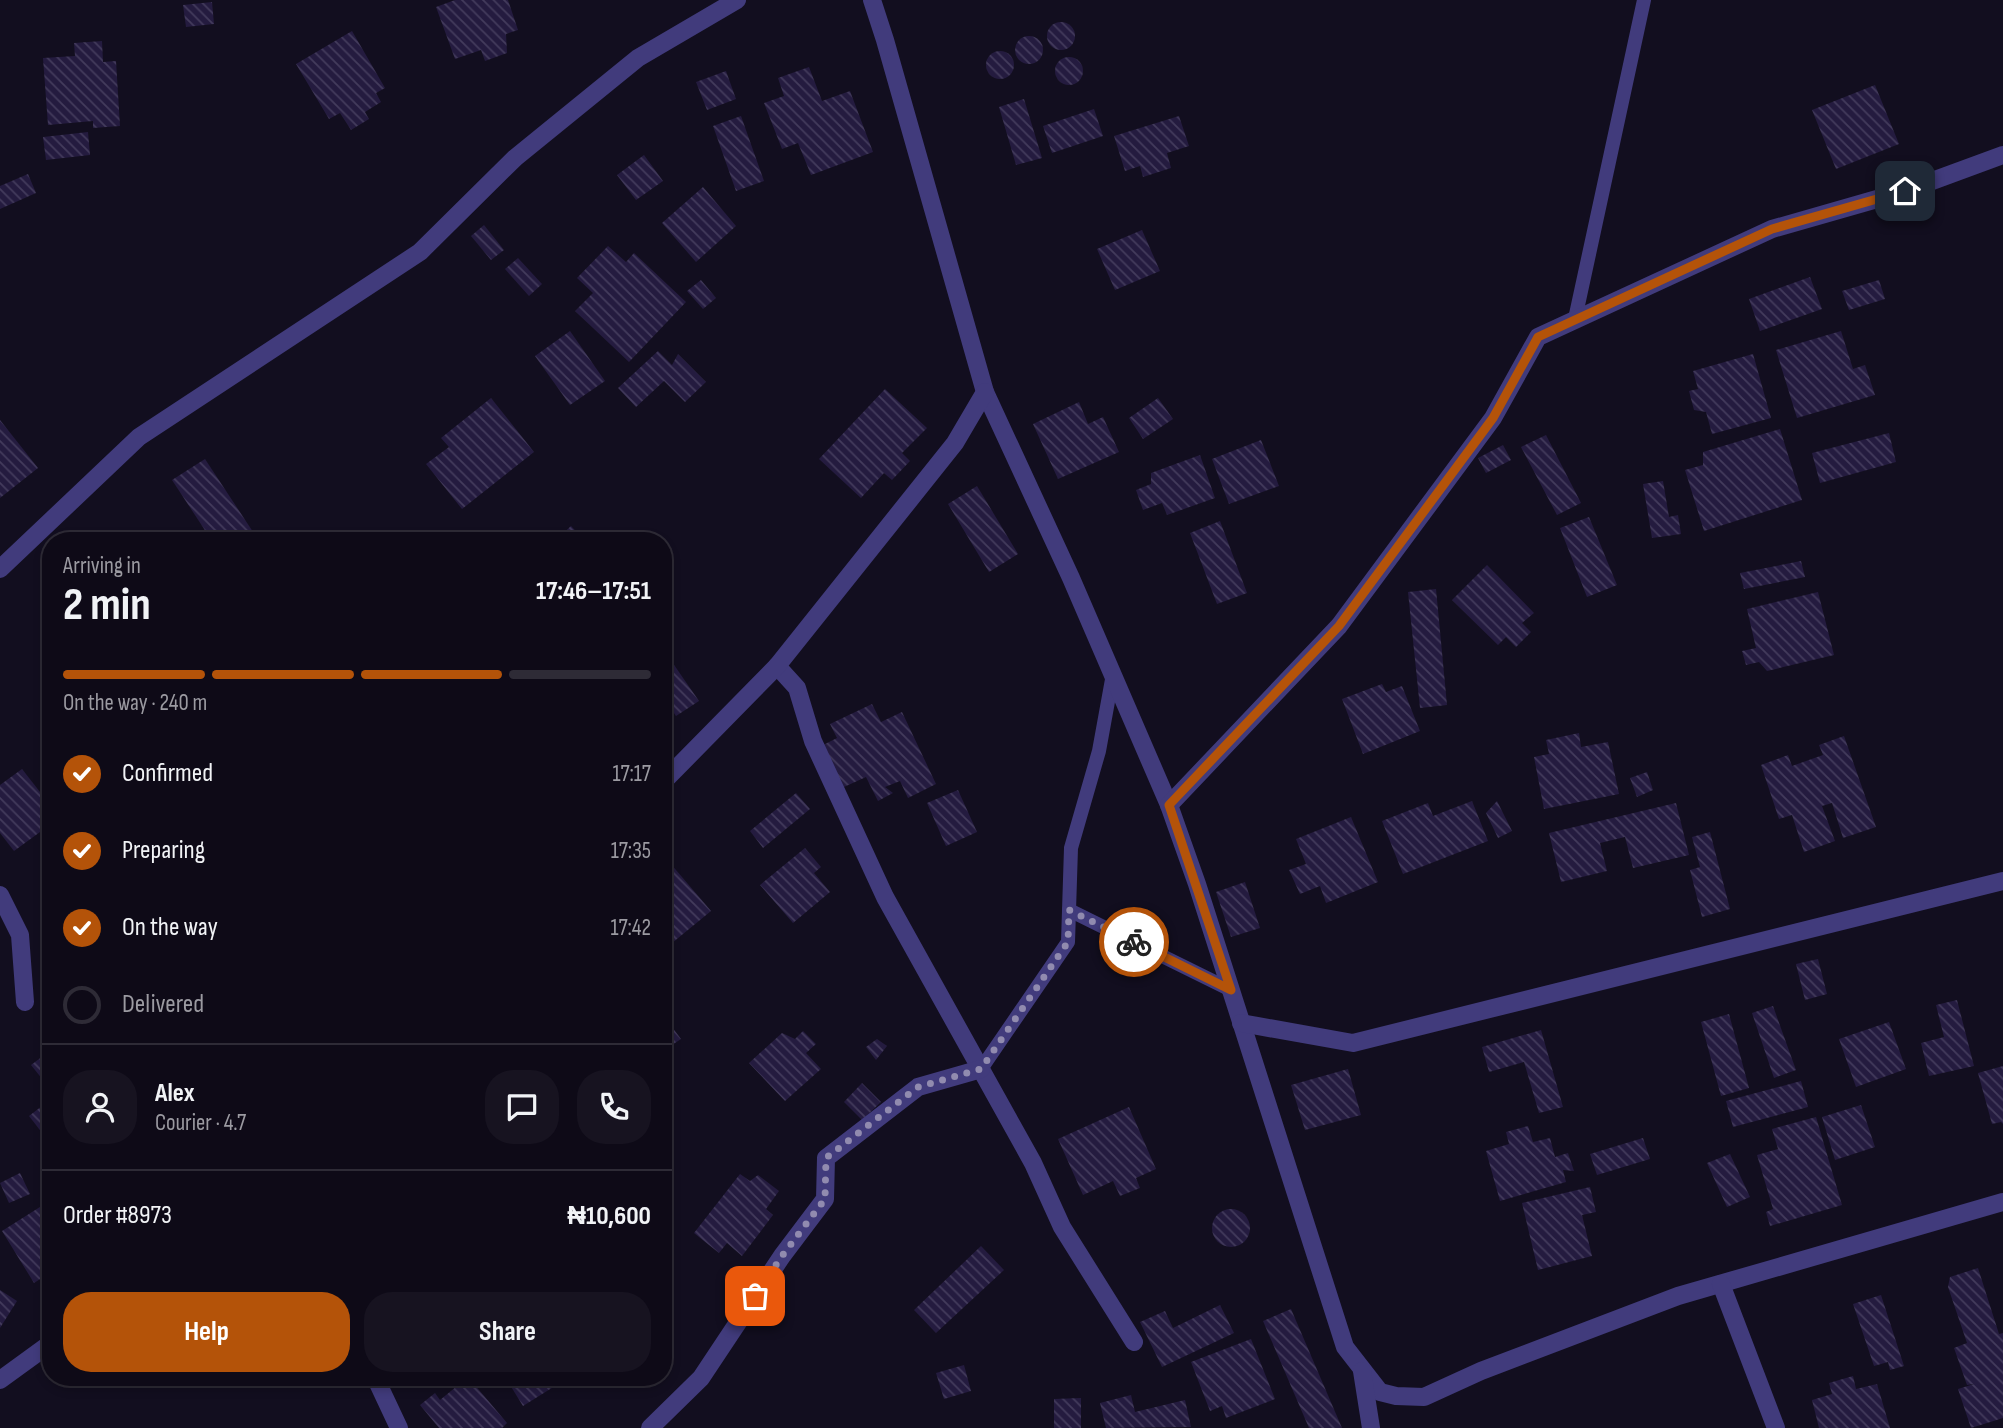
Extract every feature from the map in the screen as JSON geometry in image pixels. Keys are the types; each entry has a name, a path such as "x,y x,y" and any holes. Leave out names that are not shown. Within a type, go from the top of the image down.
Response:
{"street":[{"path":"0,569 139,437 420,253 515,158 638,58 737,0"},
{"path":"872,0 985,392 1071,578 1169,805 1345,1347 1380,1392 1396,1396 1424,1397 1481,1371 1678,1296 2003,1202"},
{"path":"1169,805 1339,626 1493,418 1538,337 1772,229 1905,191 2003,155"},
{"path":"672,773 777,666 955,443 985,392"},
{"path":"777,666 797,688 813,741 885,897 1033,1163 1062,1227 1134,1342"},
{"path":"1241,1023 1353,1043 2003,881"},
{"path":"0,895 20,935 25,1002"},
{"path":"650,1428 701,1378 782,1256 825,1199 826,1158 918,1087 981,1069"},
{"path":"1721,1284 1776,1428"},
{"path":"0,1380 42,1350"},
{"path":"1361,1367 1371,1428"},
{"path":"379,1386 398,1428"}],"lane":[{"path":"1575,319 1644,0"},
{"path":"981,1069 1068,942 1071,848 1099,751 1113,674"},
{"path":"1069,910 1231,990"}],"building":[{"path":"455,0 508,0 518,30 506,34 507,53 485,61 481,50 455,59 436,7"},
{"path":"212,2 214,24 186,27 183,5"},
{"path":"1061,22 1071,26 1075,36 1071,46 1061,50 1051,46 1047,36 1051,26"},
{"path":"352,31 385,88 376,93 381,102 365,112 369,119 351,130 340,113 329,119 296,64"},
{"path":"1029,36 1039,40 1043,50 1039,60 1029,64 1019,60 1015,50 1019,40"},
{"path":"102,41 103,62 116,61 120,126 93,128 93,121 48,125 43,58 75,56 74,43"},
{"path":"1000,51 1010,55 1014,65 1010,75 1000,79 990,75 986,65 990,55"},
{"path":"1069,57 1079,61 1083,71 1079,81 1069,85 1059,81 1055,71 1059,61"},
{"path":"809,67 822,101 850,91 873,152 811,175 798,143 782,149 764,103 784,96 778,78"},
{"path":"726,71 736,99 707,110 696,82"},
{"path":"1875,85 1899,144 1836,169 1812,110"},
{"path":"1024,99 1042,158 1016,165 999,107"},
{"path":"1094,109 1103,136 1052,153 1043,126"},
{"path":"741,116 764,181 736,191 713,126"},
{"path":"1179,116 1189,146 1167,153 1171,168 1143,177 1140,166 1125,171 1114,136"},
{"path":"88,132 90,155 46,160 43,137"},
{"path":"644,155 663,181 636,200 617,175"},
{"path":"28,174 36,193 0,209 0,186"},
{"path":"703,187 736,226 696,262 662,223"},
{"path":"484,225 504,250 491,260 471,236"},
{"path":"1142,230 1160,271 1115,290 1097,249"},
{"path":"608,246 626,262 634,253 686,302 629,362 575,311 593,293 577,278"},
{"path":"518,258 542,284 529,296 505,269"},
{"path":"1810,277 1822,309 1760,331 1749,299"},
{"path":"701,280 716,298 703,309 687,291"},
{"path":"1879,280 1885,299 1849,310 1842,291"},
{"path":"570,331 605,381 570,405 535,356"},
{"path":"1841,331 1853,369 1865,365 1875,395 1797,418 1776,350"},
{"path":"658,351 672,365 678,354 706,382 685,402 664,381 636,407 618,388"},
{"path":"1753,354 1771,418 1712,434 1706,412 1694,410 1689,391 1698,389 1693,371"},
{"path":"885,389 927,428 902,453 910,461 892,480 884,473 861,498 819,459"},
{"path":"491,398 534,452 462,509 426,464 449,447 441,438"},
{"path":"1158,398 1173,419 1143,439 1129,418"},
{"path":"1079,402 1088,424 1103,417 1119,452 1058,479 1033,424"},
{"path":"0,420 38,468 0,498"},
{"path":"1780,429 1802,500 1704,531 1685,470 1703,465 1703,452"},
{"path":"1889,433 1896,462 1820,483 1812,453"},
{"path":"1546,435 1581,503 1557,515 1521,447"},
{"path":"1261,440 1279,486 1229,504 1212,459"},
{"path":"1503,445 1511,460 1486,473 1478,458"},
{"path":"1200,455 1215,498 1167,515 1162,503 1143,510 1136,490 1151,484 1151,473"},
{"path":"205,459 253,532 206,532 172,480"},
{"path":"1663,481 1669,517 1678,515 1681,534 1652,538 1643,484"},
{"path":"977,486 1018,554 989,572 948,504"},
{"path":"1589,517 1617,585 1587,597 1560,528"},
{"path":"1220,521 1247,593 1217,604 1190,533"},
{"path":"571,526 577,532 565,532"},
{"path":"1801,561 1805,577 1744,589 1740,573"},
{"path":"1487,565 1534,613 1522,623 1531,632 1516,647 1506,637 1498,645 1452,600"},
{"path":"1436,589 1447,705 1420,708 1408,592"},
{"path":"1818,592 1834,655 1767,671 1759,662 1746,665 1742,651 1756,648 1747,609"},
{"path":"672,662 699,701 676,716 672,710"},
{"path":"1382,684 1386,692 1402,686 1420,731 1363,754 1342,699"},
{"path":"872,704 881,722 902,712 936,784 908,798 900,781 885,787 893,793 878,801 866,777 844,787 823,745 837,738 830,724"},
{"path":"1579,733 1581,747 1608,742 1619,794 1544,809 1534,757 1549,754 1546,740"},
{"path":"1844,736 1876,827 1843,838 1832,803 1822,806 1835,841 1804,852 1792,815 1779,819 1761,765 1788,755 1792,766 1823,755 1819,745"},
{"path":"22,769 42,795 42,831 14,851 0,833 0,785"},
{"path":"1647,772 1653,790 1637,797 1630,778"},
{"path":"958,790 977,832 946,846 927,803"},
{"path":"796,793 810,809 763,848 750,831"},
{"path":"1472,801 1488,841 1403,874 1382,821 1428,803 1433,816"},
{"path":"1497,801 1512,831 1498,838 1486,813"},
{"path":"1676,803 1689,855 1633,868 1625,837 1600,843 1607,871 1561,882 1549,833"},
{"path":"1351,817 1378,882 1326,903 1320,886 1300,894 1289,870 1306,864 1296,839"},
{"path":"1710,832 1730,909 1702,917 1690,870 1700,867 1692,837"},
{"path":"805,848 821,867 814,873 830,892 793,923 760,885"},
{"path":"672,865 711,911 672,943"},
{"path":"1245,882 1260,928 1231,937 1216,892"},
{"path":"1818,959 1827,994 1805,1000 1796,964"},
{"path":"1957,1000 1974,1066 1929,1076 1921,1043 1944,1037 1936,1005"},
{"path":"1773,1006 1796,1070 1774,1078 1752,1013"},
{"path":"1729,1014 1749,1088 1721,1096 1701,1022"},
{"path":"1889,1022 1906,1069 1856,1087 1839,1039"},
{"path":"672,1027 681,1039 672,1045"},
{"path":"1541,1030 1563,1107 1539,1113 1524,1062 1489,1072 1482,1047"},
{"path":"803,1031 816,1044 806,1053 821,1069 785,1101 749,1063 782,1033 795,1039"},
{"path":"877,1039 887,1046 876,1060 866,1047"},
{"path":"42,1057 42,1079 31,1065"},
{"path":"2003,1066 2003,1124 1992,1124 1978,1073"},
{"path":"1348,1069 1361,1115 1305,1130 1291,1085"},
{"path":"1801,1081 1808,1107 1733,1127 1726,1101"},
{"path":"862,1083 881,1102 862,1120 844,1102"},
{"path":"1861,1105 1875,1147 1835,1160 1822,1117"},
{"path":"42,1106 42,1133 29,1116"},
{"path":"1129,1107 1156,1169 1136,1178 1140,1188 1120,1196 1113,1181 1083,1195 1058,1139"},
{"path":"1816,1117 1842,1205 1770,1226 1766,1212 1773,1209 1757,1155 1778,1149 1772,1129"},
{"path":"1528,1126 1533,1142 1550,1138 1555,1157 1568,1153 1574,1171 1563,1170 1566,1182 1500,1201 1486,1151 1509,1144 1506,1132"},
{"path":"1643,1138 1650,1159 1597,1175 1590,1154"},
{"path":"1730,1154 1750,1197 1727,1207 1707,1163"},
{"path":"20,1173 30,1194 9,1203 0,1183"},
{"path":"740,1174 750,1181 758,1175 779,1191 766,1209 773,1215 742,1256 727,1243 719,1253 694,1233"},
{"path":"1590,1187 1596,1212 1582,1215 1592,1256 1538,1270 1522,1203"},
{"path":"42,1206 42,1278 34,1283 2,1231"},
{"path":"1231,1209 1244,1215 1250,1228 1244,1241 1231,1247 1218,1241 1212,1228 1218,1215"},
{"path":"981,1246 1004,1270 936,1333 914,1310"},
{"path":"1978,1268 1999,1334 2003,1333 2003,1418 1971,1428 1958,1389 1974,1384 1967,1385 1954,1348 1967,1343 1948,1287 1950,1277"},
{"path":"0,1290 17,1301 0,1328"},
{"path":"1881,1295 1904,1366 1890,1370 1888,1362 1874,1366 1853,1304"},
{"path":"1220,1305 1234,1333 1162,1367 1140,1322 1165,1311 1173,1328"},
{"path":"1291,1309 1342,1428 1309,1428 1263,1321"},
{"path":"1251,1339 1275,1399 1226,1418 1222,1406 1210,1411 1191,1362"},
{"path":"964,1365 971,1391 944,1399 936,1373"},
{"path":"1853,1376 1856,1389 1877,1384 1890,1428 1819,1428 1812,1400 1832,1394 1829,1383"},
{"path":"457,1386 476,1386 507,1423 502,1428 439,1428 420,1405 435,1393 440,1400"},
{"path":"511,1386 555,1386 523,1406"},
{"path":"1131,1395 1135,1412 1185,1400 1191,1427 1106,1428 1100,1403"},
{"path":"1081,1398 1081,1428 1054,1428 1054,1399"}],"way so far":[{"path":"755,1296 825,1199 826,1158 918,1087 981,1069 1068,942 1069,910 1134,942"}],"route":[{"path":"1134,942 1231,990 1169,805 1339,626 1493,418 1538,337 1772,229 1905,191"}]}
